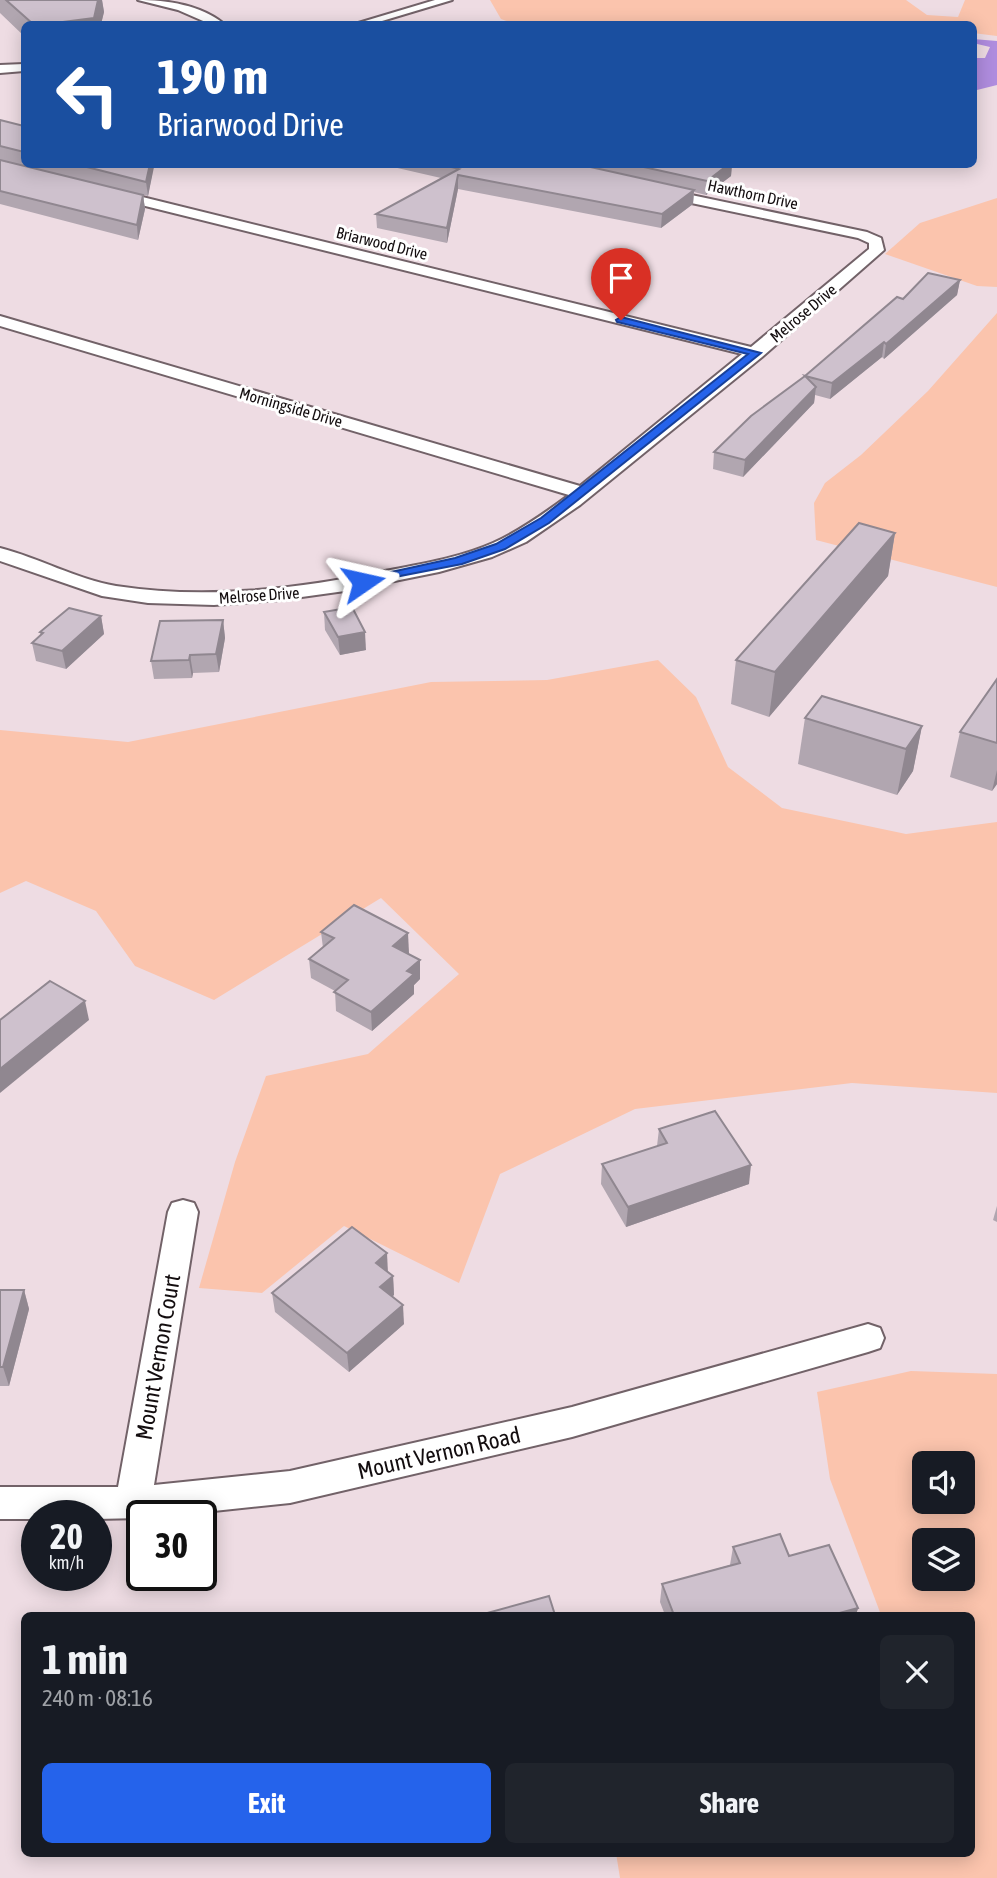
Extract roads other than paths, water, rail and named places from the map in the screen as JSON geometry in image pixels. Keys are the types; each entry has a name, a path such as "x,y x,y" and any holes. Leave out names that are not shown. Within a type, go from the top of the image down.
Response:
{"street":[{"path":"143,0 181,7 211,21"},
{"path":"372,21 447,0"},
{"path":"0,69 21,68"},
{"name":"Briarwood Drive","path":"94,190 756,353"},
{"name":"Hawthorn Drive","path":"650,190 862,235 876,241 877,250"},
{"name":"Melrose Drive","path":"0,554 112,592 170,599 234,599 299,593 417,572 500,546 545,521 582,493 756,353 877,250"},
{"name":"Morningside Drive","path":"0,321 582,493"},
{"name":"Mount Vernon Court","path":"133,1500 183,1212"},
{"name":"Mount Vernon Road","path":"162,1500 290,1487 369,1469 572,1422 868,1338"},
{"name":"Mount Vernon Road","path":"0,1503 126,1503"}]}
